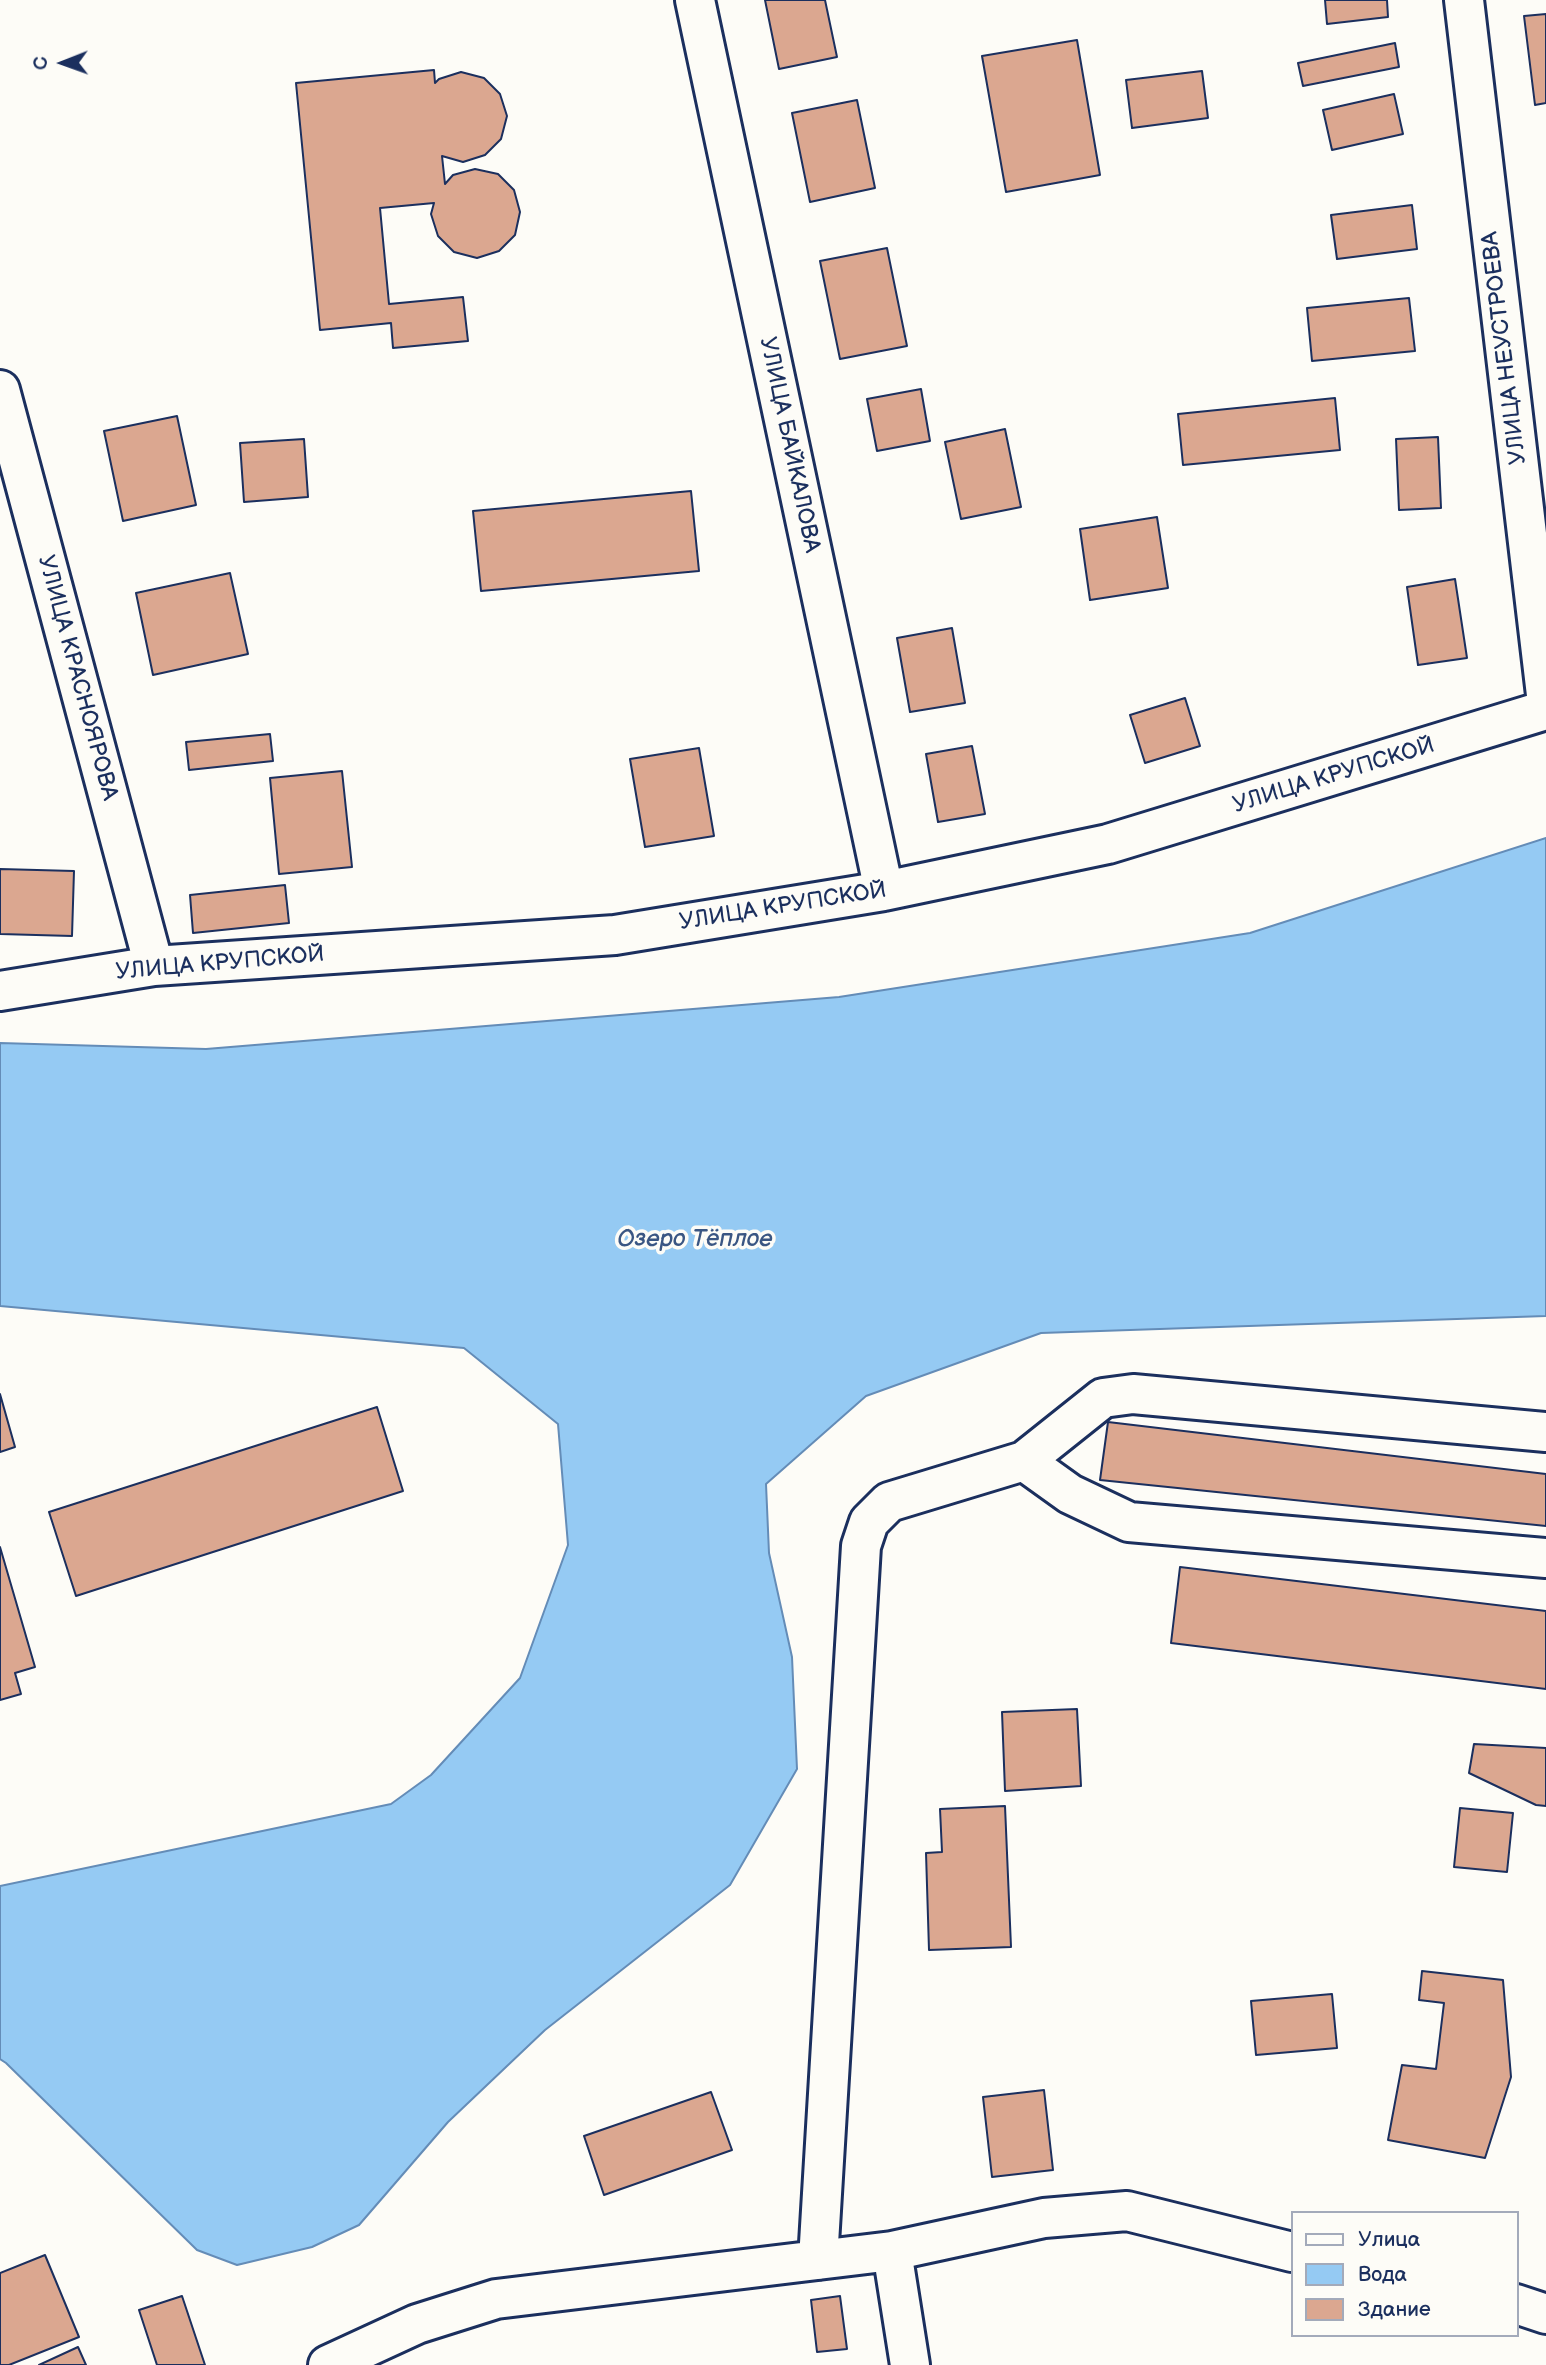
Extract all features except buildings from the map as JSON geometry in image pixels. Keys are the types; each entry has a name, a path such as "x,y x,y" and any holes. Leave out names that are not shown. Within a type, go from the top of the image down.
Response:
{"street":[{"name":"УЛИЦА БАЙКАЛОВА","path":"695,0 884,891"},
{"name":"УЛИЦА НЕУСТРОЕВА","path":"1464,0 1546,695"},
{"name":"УЛИЦА КРАСНОЯРОВА","path":"0,390 154,966"},
{"name":"УЛИЦА КРУПСКОЙ","path":"0,990 154,966 615,935 884,891 1108,844 1546,710"},
{"path":"818,2260 861,1546 869,1522 889,1502 1024,1461 1103,1398 1133,1394 1546,1432"},
{"path":"1024,1461 1070,1494 1129,1522 1546,1558"},
{"path":"328,2365 417,2324 496,2299 892,2251 1044,2218 1127,2211 1290,2252"},
{"path":"892,2251 910,2365"},
{"path":"1518,2305 1546,2314"}],"water":[{"name":"Озеро Тёплое","path":"1546,838 1546,1316 1041,1333 866,1396 766,1484 769,1553 792,1657 797,1769 730,1885 545,2030 448,2122 359,2225 312,2247 237,2265 197,2250 0,2059 0,1886 391,1804 431,1775 520,1678 568,1545 558,1424 464,1348 0,1306 0,1043 206,1049 839,997 1250,933"}]}
